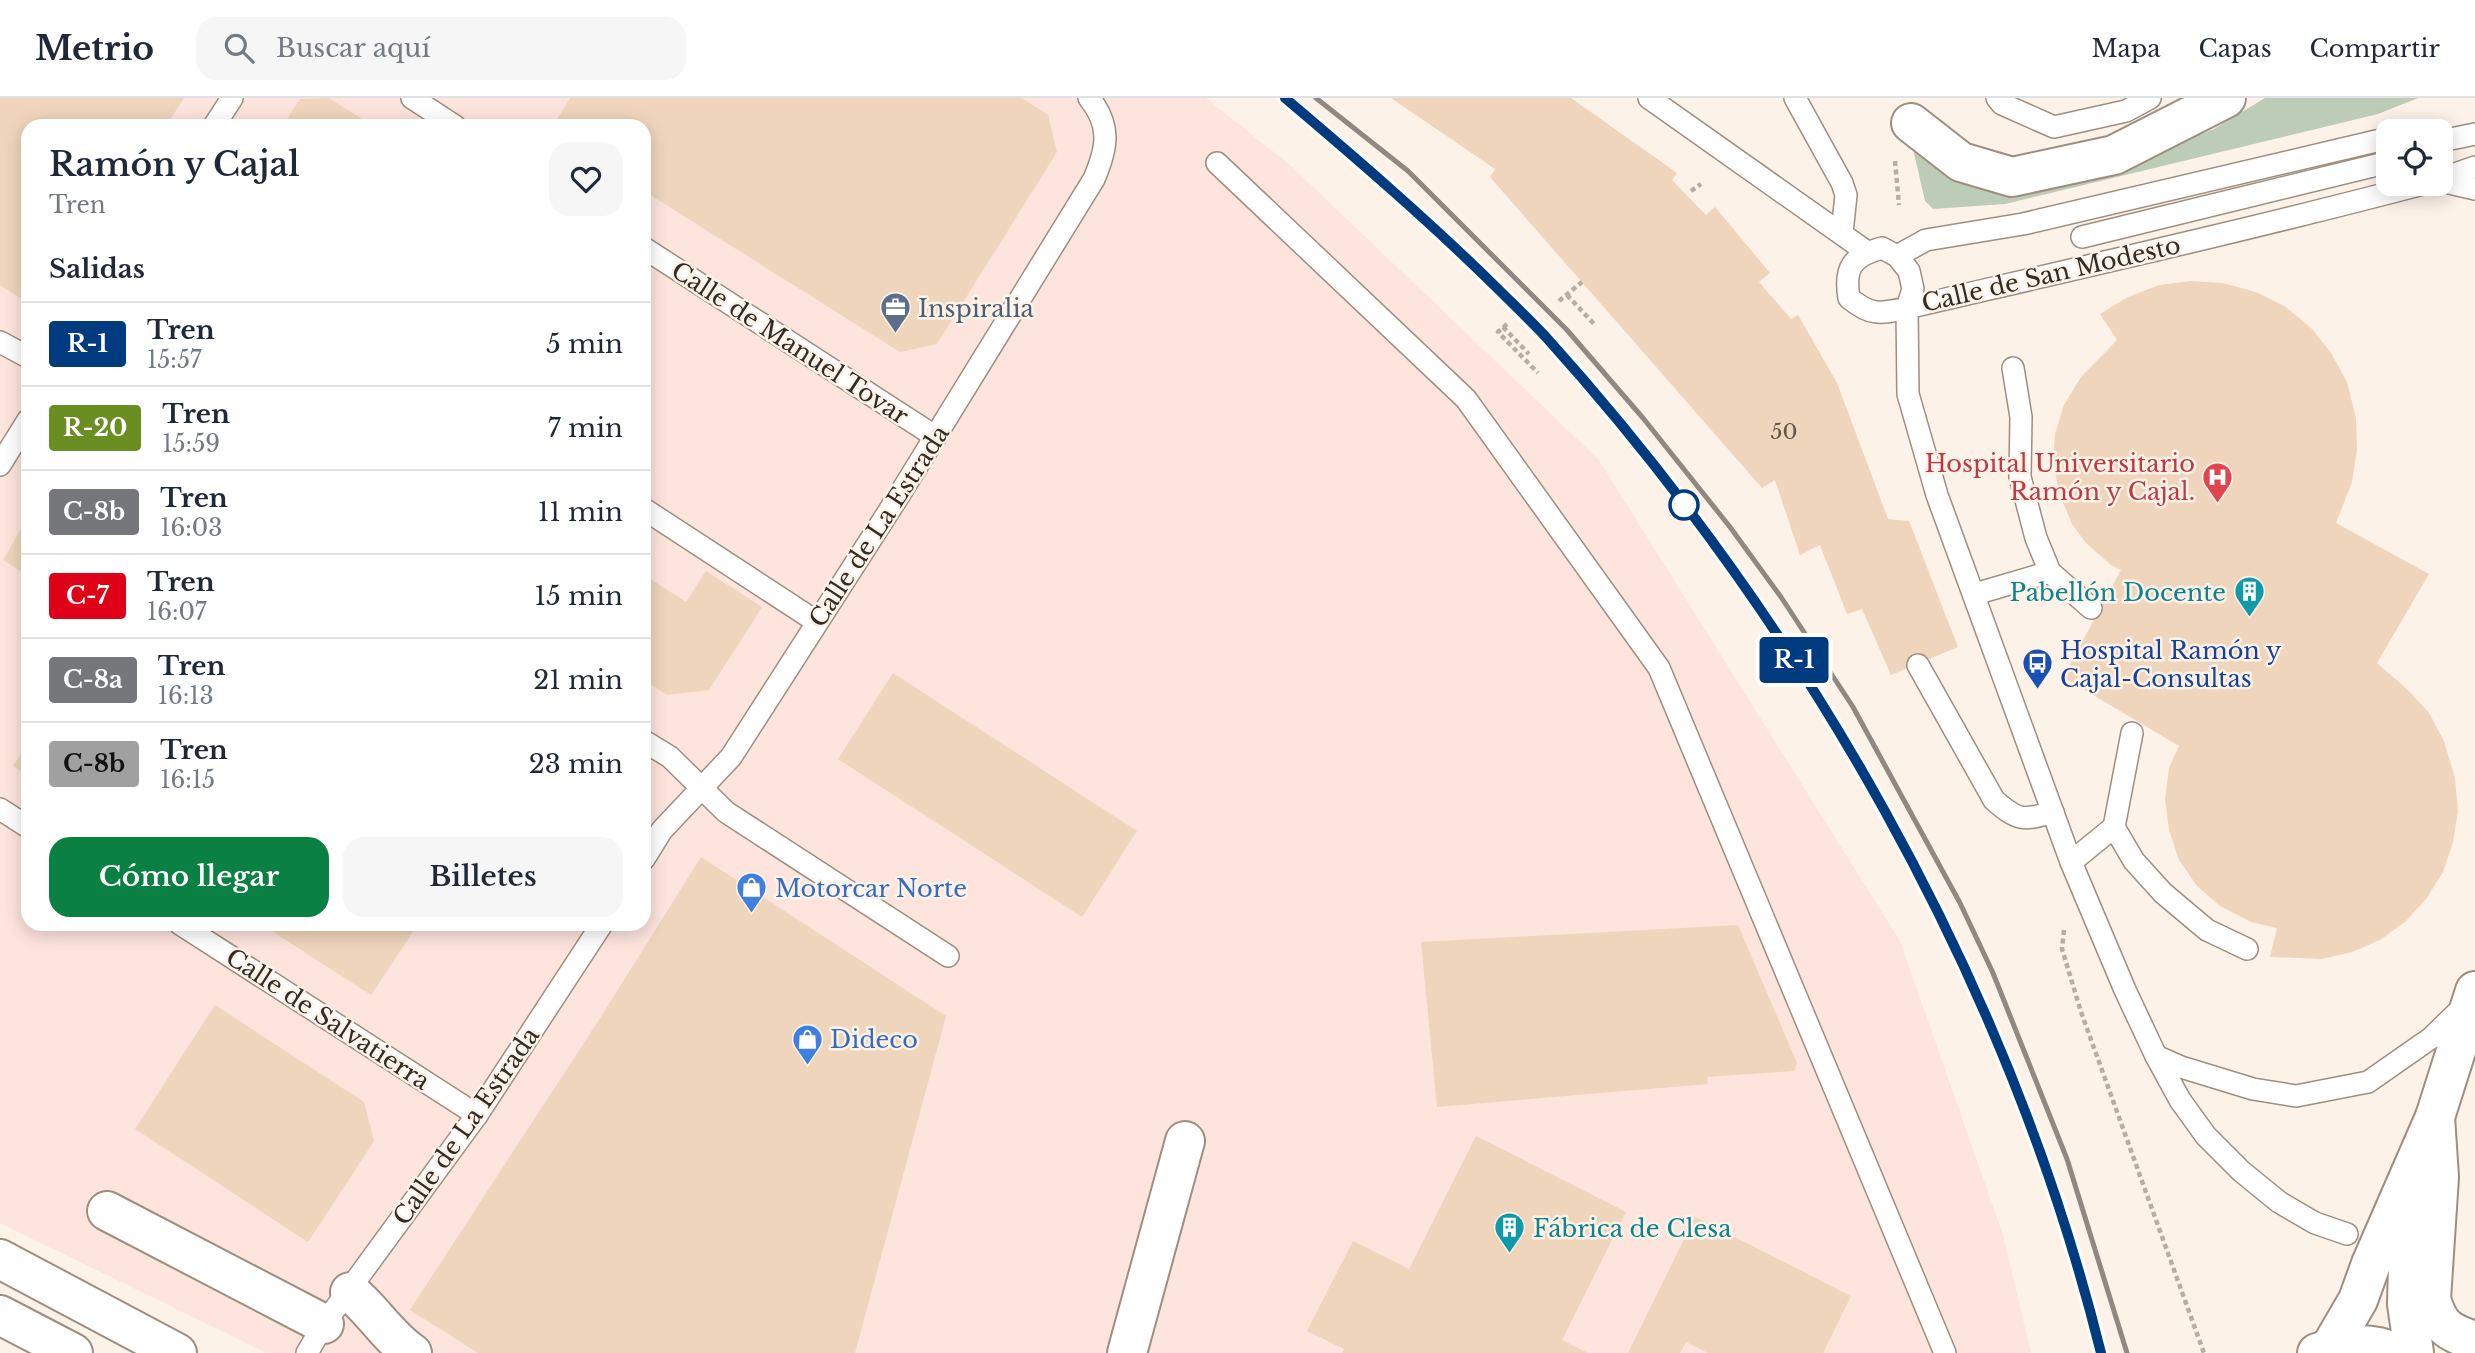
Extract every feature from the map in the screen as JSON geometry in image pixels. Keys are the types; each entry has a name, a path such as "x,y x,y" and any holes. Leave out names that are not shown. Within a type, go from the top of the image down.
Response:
{"main road":[{"path":"1911,123 1961,162 2012,177 2114,156 2226,98"},
{"path":"2323,1350 2358,1300 2435,1117 2474,994"},
{"path":"2435,1117 2439,1177 2431,1299 2436,1317 2444,1326 2458,1335 2475,1340"},
{"path":"2414,1353 2407,1304 2408,1266 2427,1175 2435,1117"},
{"path":"1127,1353 1185,1142"},
{"name":"Calle de La Estrada","path":"107,1212 315,1338"},
{"path":"0,1259 177,1353"},
{"path":"350,1292 366,1306 389,1334 412,1353"},
{"path":"0,1315 73,1353"},
{"path":"2323,1350 2360,1345 2395,1353"}],"lane":[{"path":"218,119 232,98"},
{"path":"412,98 444,119"},
{"name":"Calle de La Estrada","path":"651,848 663,830 731,757 936,437 1094,179 1106,141 1103,122 1089,98"},
{"path":"1649,98 1867,252"},
{"path":"1796,98 1842,183 1846,195 1842,233"},
{"path":"1997,98 2002,104 2054,127 2126,111 2151,98"},
{"path":"2453,139 2475,134"},
{"path":"1897,256 1926,240 2035,221 2376,141"},
{"path":"1217,163 1466,399 1659,668 1945,1353"},
{"name":"Calle de San Modesto","path":"2082,237 2376,165"},
{"path":"2453,175 2475,167"},
{"path":"2453,183 2475,189"},
{"name":"Calle de San Modesto","path":"2347,1234 2315,1223 2279,1202 2241,1171 2206,1136 2180,1100 2156,1056 2071,862 1937,495 1908,394 1907,308 2376,196"},
{"path":"1882,248 1897,256 1909,271 1913,289 1907,308 1886,313 1865,311 1849,298 1846,278 1854,262 1867,252 1882,248"},
{"name":"Calle de Manuel Tovar","path":"651,253 936,437"},
{"path":"0,342 21,353"},
{"path":"2013,368 2021,417 2020,477 2036,538 2050,572 2091,608"},
{"path":"0,465 21,431"},
{"path":"651,514 817,622"},
{"path":"1975,594 2050,572"},
{"path":"1917,665 1994,800 2012,816 2032,818 2053,812"},
{"path":"2071,862 2114,827 2132,733"},
{"path":"651,745 670,757 726,812 948,956"},
{"path":"0,809 21,822"},
{"path":"2114,827 2134,861 2163,892 2207,930 2247,949"},
{"name":"Calle de Salvatierra","path":"191,931 477,1115"},
{"name":"Calle de La Estrada","path":"315,1338 477,1115 596,931"},
{"path":"2156,1056 2181,1067 2253,1089 2296,1096 2368,1082 2431,1038 2474,994"}],"path":[{"path":"1691,191 1701,184"},
{"path":"1559,301 1582,282"},
{"path":"1567,295 1595,325"},
{"path":"1529,354 1505,326 1498,332 1538,373"},
{"path":"2065,925 2062,949 2081,1012 2204,1353"}],"shaded area":[{"path":"0,98 1206,98 1290,165 1598,459 1900,941 2003,1235 2031,1353 267,1353 0,1223"}],"green space":[{"path":"2265,98 2418,98 2378,114 2005,204 1933,209 1925,201 1913,149 1964,180 2014,190 2070,185 2214,129"}],"building":[{"path":"0,98 184,98 170,119 21,119 21,298 0,285"},
{"path":"329,98 362,119 287,119 300,99"},
{"path":"570,98 1022,98 1048,115 1057,152 937,344 900,352 651,195 651,119 557,119"},
{"path":"1391,98 1571,98 1677,173 1672,180 1706,215 1715,207 1770,273 1759,282 1791,319 1798,315 1837,383 1888,519 1909,521 1958,647 1891,675 1862,609 1847,614 1820,545 1800,555 1775,480 1762,488 1490,177 1495,169"},
{"name":"Pabellón Docente","path":"2191,281 2223,283 2256,292 2286,307 2312,329 2331,353 2347,382 2356,418 2357,450 2352,482 2336,523 2429,574 2377,663 2429,713 2444,741 2455,778 2458,811 2453,842 2443,872 2426,899 2406,921 2380,940 2352,952 2322,959 2270,957 2277,928 2251,922 2220,906 2197,886 2179,860 2169,830 2165,798 2169,768 2179,746 2063,677 2121,570 2111,565 2086,543 2072,524 2059,493 2053,461 2055,434 2064,405 2081,377 2117,340 2100,314 2128,297 2159,285"},
{"path":"21,529 21,572 3,560"},
{"path":"706,571 762,607 709,690 667,695 651,685 651,580 686,602"},
{"path":"893,673 1137,831 1082,917 838,759"},
{"path":"21,754 21,771 13,766"},
{"path":"701,857 946,1016 855,1353 478,1353 410,1310 602,1015"},
{"path":"1738,925 1797,1063 1794,1071 1707,1077 1708,1084 1437,1107 1421,942"},
{"path":"272,931 413,931 371,995"},
{"path":"215,1005 364,1102 374,1141 308,1242 135,1129"},
{"name":"Fábrica de Clesa","path":"1476,1136 1626,1212 1562,1340 1588,1353 1342,1353 1344,1349 1307,1331 1353,1241 1409,1269"},
{"name":"Fábrica de Clesa","path":"1695,1217 1851,1296 1823,1353 1708,1353 1686,1342 1680,1353 1628,1353"}],"railway":[{"path":"1285,98 1451,242 1544,336 1638,446 1727,563 1810,684 1885,811 1952,941 2011,1076 2061,1213 2101,1353"},
{"path":"1316,98 1408,171 1567,330 1643,418 1730,527 1781,597 1853,707 1960,903 1993,973 2067,1159 2127,1353"}],"train":[{"name":"R-1","path":"1285,98 1413,209 1543,334 1659,471 1745,587 1798,666 1891,823 1994,1035 2030,1124 2068,1233 2101,1353"}],"place":[{"name":"Inspiralia","path":"895,335"},
{"name":"Hospital Universitario Ramón y Cajal.","path":"2218,504"},
{"name":"Pabellón Docente","path":"2249,619"},
{"name":"Hospital Ramón y Cajal-Consultas","path":"2037,691"},
{"name":"Motorcar Norte","path":"752,915"},
{"name":"Dideco","path":"807,1066"},
{"name":"Fábrica de Clesa","path":"1510,1255"}]}
